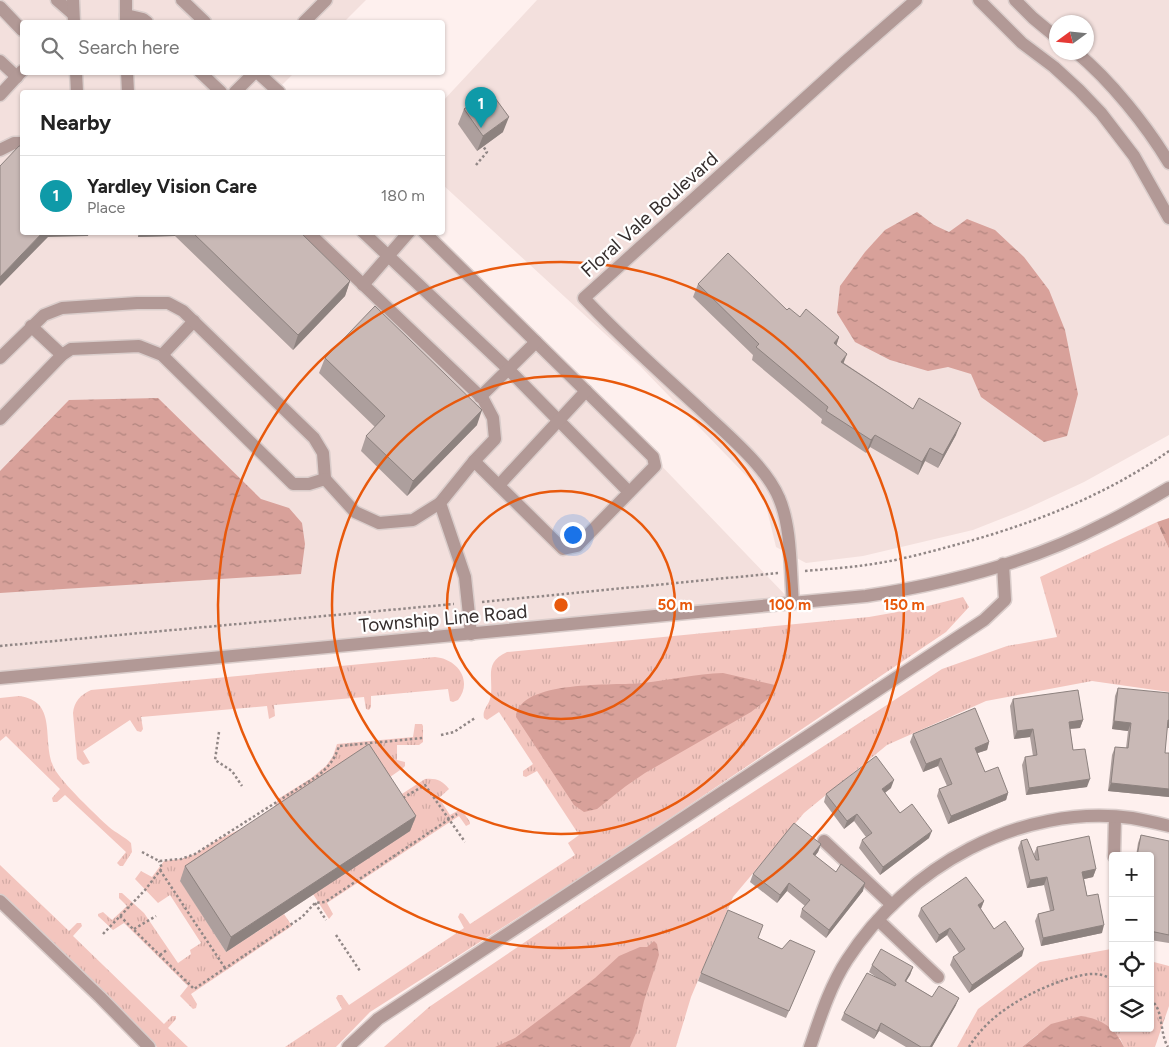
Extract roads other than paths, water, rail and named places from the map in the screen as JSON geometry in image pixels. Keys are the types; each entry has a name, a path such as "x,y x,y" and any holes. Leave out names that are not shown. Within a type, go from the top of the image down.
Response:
{"street":[{"path":"57,0 74,18"},
{"path":"73,0 74,18"},
{"path":"126,0 126,19 144,20"},
{"path":"182,0 203,20"},
{"path":"306,20 326,0"},
{"name":"Floral Vale Boulevard","path":"793,603 788,529 781,501 770,483 732,439 626,341 584,298 837,68 916,0"},
{"path":"979,0 1022,43 1054,67 1101,113 1134,156 1169,218"},
{"path":"1015,0 1049,31"},
{"path":"0,7 20,28"},
{"path":"1084,60 1119,96 1169,163"},
{"path":"0,61 20,74 0,95"},
{"path":"76,75 77,90"},
{"path":"127,75 128,90"},
{"path":"203,75 219,90"},
{"path":"237,90 253,75"},
{"path":"259,75 277,90"},
{"path":"0,150 14,143 20,143"},
{"path":"0,358 44,315 62,308 168,303 183,311 194,321 314,438 323,453 325,479 355,512 379,523 413,520 440,503 474,461 495,439 493,418 480,397 311,235"},
{"path":"367,235 508,369 630,492"},
{"path":"363,285 406,235"},
{"path":"427,235 653,457 655,466 578,546 563,548 474,461"},
{"path":"162,355 194,321"},
{"path":"31,326 62,355"},
{"path":"480,397 536,342"},
{"path":"0,419 62,355 71,350 139,346 162,355 293,484 310,484 325,479"},
{"path":"498,485 586,391"},
{"name":"Township Line Road","path":"0,678 893,592 956,578 1060,544 1101,526 1169,488"},
{"path":"440,503 465,577 471,634"},
{"path":"348,1047 378,1019 984,620 1005,600 1003,564"},
{"path":"810,1047 823,1008 846,962 866,932 923,877 948,860 1001,835 1060,820 1082,817 1115,817 1131,818 1169,826"},
{"path":"1114,852 1115,817"},
{"path":"824,841 892,905"},
{"path":"0,901 149,1047"},
{"path":"878,920 938,977"}],"water":[{"path":"917,212 934,225 949,232 967,219 995,230 1024,257 1049,290 1065,330 1078,394 1067,436 1044,442 981,397 971,374 948,367 928,371 890,360 855,342 837,313 840,286 865,252 885,230"},
{"path":"158,398 261,499 289,508 302,523 305,544 301,574 0,593 0,471 69,400"},
{"path":"723,673 775,685 769,698 751,712 645,773 597,809 584,812 574,805 516,717 521,705 533,696 550,690 591,685 643,683"},
{"path":"654,941 657,944 659,955 644,1001 637,1031 630,1047 495,1047 515,1038 595,978 619,956 640,947 647,947"},
{"path":"1081,1016 1089,1017 1109,1028 1109,1032 1114,1032 1124,1047 1022,1047 1051,1024"}],"place":[{"name":"Yardley Vision Care","path":"481,128"}]}
